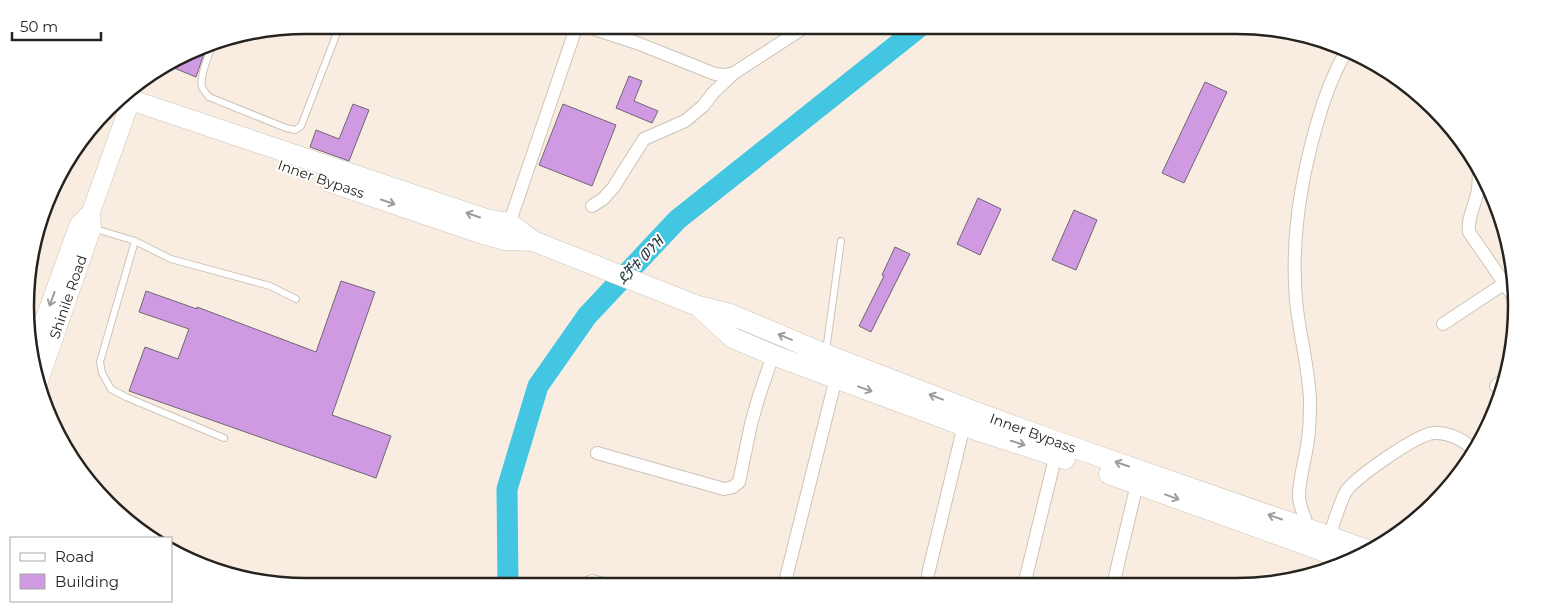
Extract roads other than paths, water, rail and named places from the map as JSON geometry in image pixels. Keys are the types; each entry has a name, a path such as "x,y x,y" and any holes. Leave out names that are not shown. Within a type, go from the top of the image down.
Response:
{"main road":[{"name":"Inner Bypass","path":"126,101 483,234 507,232 698,306 730,314 826,354 966,417"},
{"name":"Inner Bypass","path":"698,306 733,338 773,355 836,378 966,417 1306,537 1343,557"},
{"name":"Inner Bypass","path":"1057,449 1137,484 1306,537 1329,537 1360,548"}],"street":[{"path":"507,232 574,34"},
{"path":"610,34 715,74 725,75 734,73"},
{"path":"784,40 786,34"},
{"path":"592,206 603,199 614,188 644,140 686,121 734,73 794,34"},
{"path":"1306,537 1299,488 1308,440 1310,401 1294,276 1300,194 1324,98 1344,56"},
{"path":"708,71 713,93"},
{"name":"Shinile Road","path":"42,371 125,102"},
{"path":"1478,183 1468,226 1469,232 1508,288"},
{"name":"Shinile Road","path":"36,343 87,221"},
{"path":"1443,324 1505,283"},
{"path":"597,453 724,489 733,487 739,482 751,424 773,355"},
{"path":"786,578 836,378"},
{"path":"928,574 966,417"},
{"path":"1329,537 1346,490 1378,464 1423,435 1433,433 1446,434 1462,440 1470,445"},
{"path":"1026,578 1057,449"},
{"path":"1115,578 1137,484"}],"lane":[{"path":"210,51 202,80 202,88 209,97 295,130 301,126 337,34"},
{"path":"87,221 135,241 171,259 255,281 296,298"},
{"path":"135,241 100,362 102,373 111,389 126,397 224,438"},
{"path":"826,354 841,241"}],"waterway":[{"name":"ደቻቱ ወንዝ","path":"508,578 507,489 538,386 587,316 677,220 911,34"}]}
